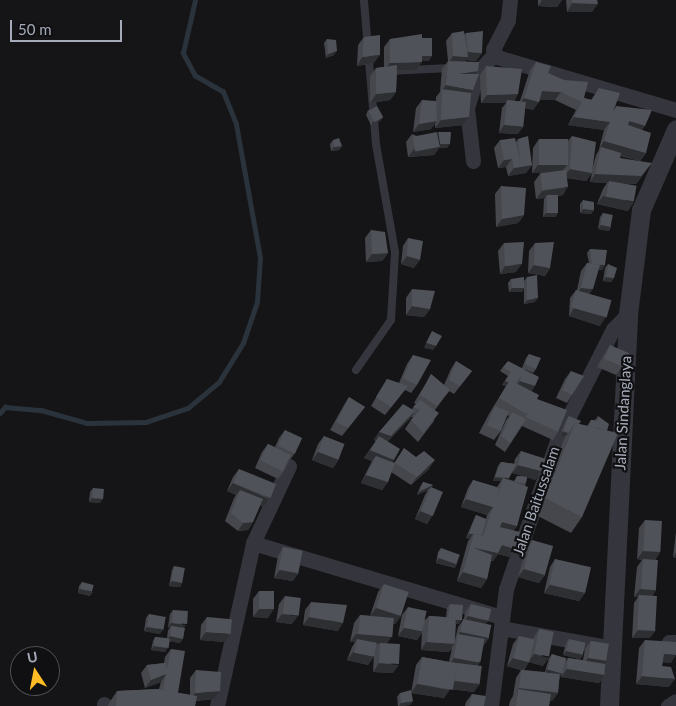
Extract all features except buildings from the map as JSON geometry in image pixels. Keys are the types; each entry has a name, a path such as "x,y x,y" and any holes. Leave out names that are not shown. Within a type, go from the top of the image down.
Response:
{"street":[{"path":"473,160 467,108 483,61 508,20 510,0"},
{"path":"483,61 676,110"},
{"name":"Jalan Sindanglaya","path":"609,706 628,314 640,210 676,129"},
{"name":"Jalan Baitussalam","path":"491,706 506,590 558,438 613,329 628,314"},
{"path":"217,706 253,543 289,466"},
{"path":"253,543 502,622 611,648"},
{"path":"668,706 676,701"}],"lane":[{"path":"356,370 390,320 395,252 370,72 364,0"},
{"path":"370,72 462,67"}],"waterway":[{"path":"0,413 5,407 41,410 87,423 146,422 188,408 219,382 243,343 257,302 260,258 236,124 223,92 195,76 183,53 195,0"}]}
